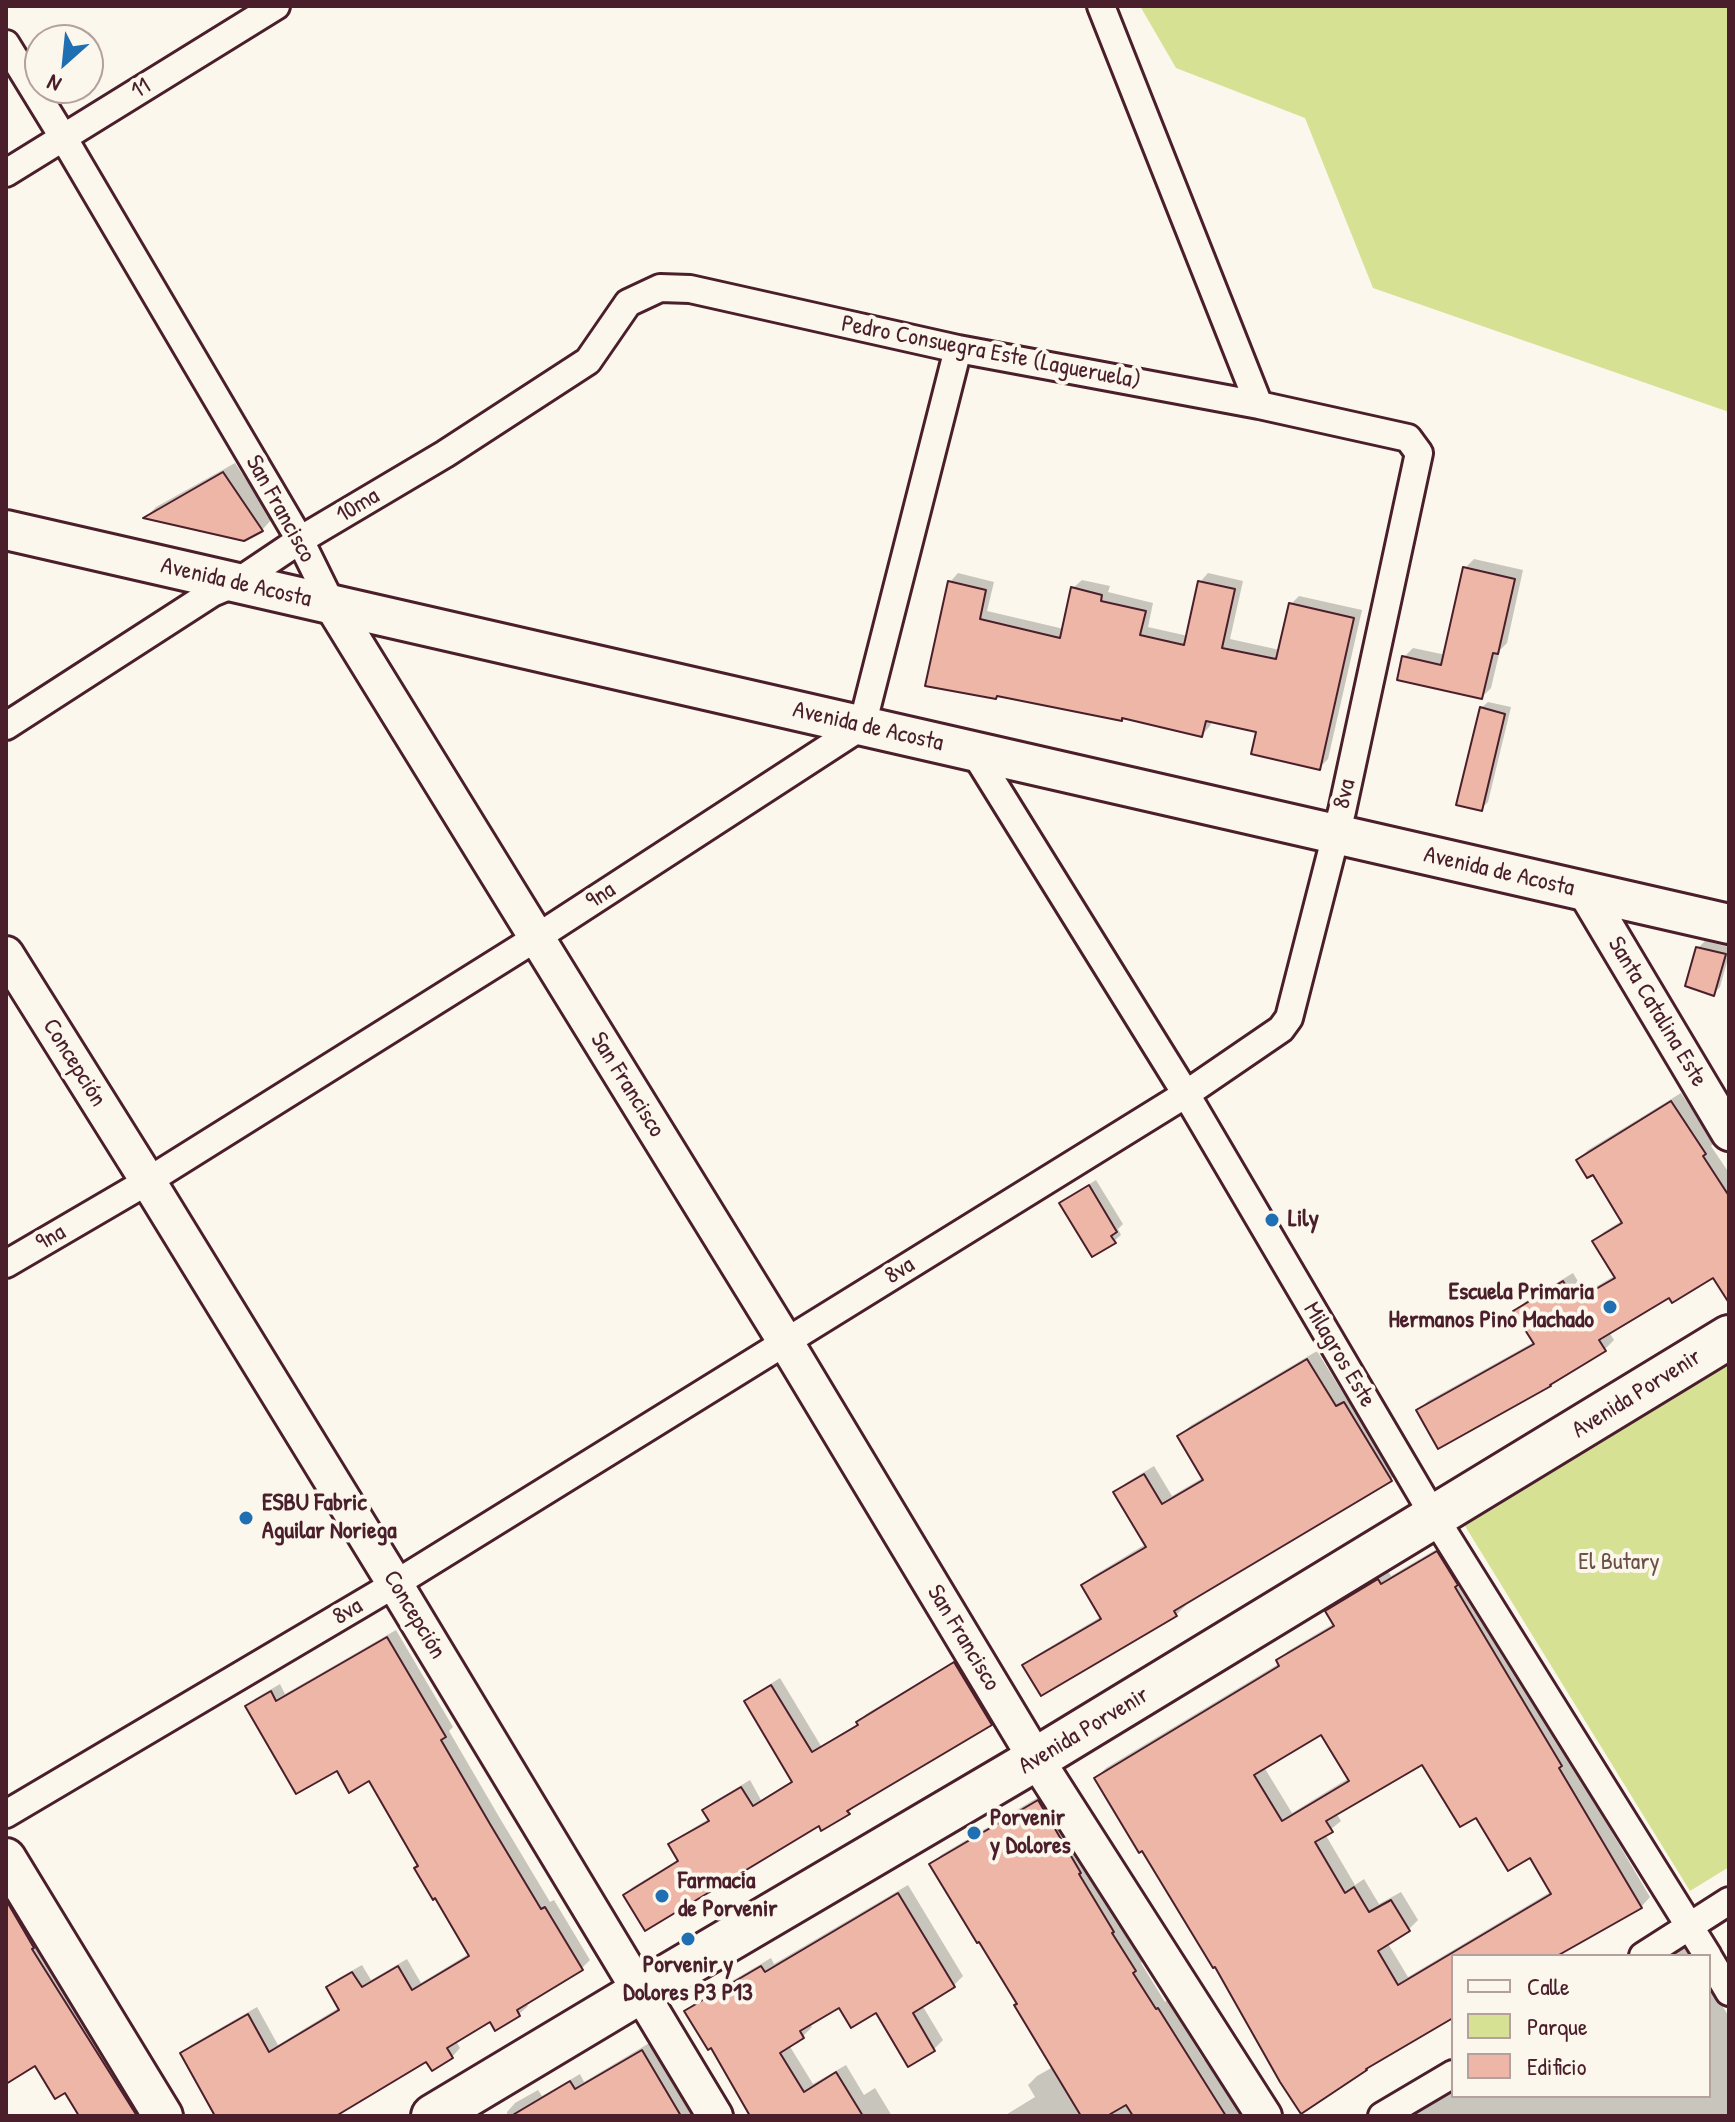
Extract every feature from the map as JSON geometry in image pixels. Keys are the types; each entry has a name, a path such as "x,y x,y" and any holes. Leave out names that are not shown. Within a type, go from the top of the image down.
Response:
{"main road":[{"name":"Avenida de Acosta","path":"6,530 1729,924"},
{"name":"Avenida Porvenir","path":"433,2116 1036,1759 1729,1337"},
{"path":"6,1858 163,2116"}],"street":[{"name":"11","path":"6,173 276,6"},
{"path":"1101,6 1259,405"},
{"name":"San Francisco","path":"6,44 300,540 332,605 785,1341 1036,1759 1264,2116"},
{"name":"Pedro Consuegra Este (Lagueruela)","path":"588,361 628,303 660,288 690,289 958,349 1259,405 1408,438 1419,453"},
{"path":"862,726 958,349"},
{"name":"10ma","path":"6,726 212,593 236,583 588,361"},
{"name":"8va","path":"6,1814 395,1584 1186,1094 1281,1029 1289,1018 1336,834 1419,453"},
{"name":"9na","path":"6,1264 148,1181 536,938 862,726"},
{"name":"Milagros Este","path":"974,752 1186,1094 1435,1518 1706,1954"},
{"name":"Santa Catalina Este","path":"1585,891 1729,1133"},
{"name":"Concepción","path":"6,954 395,1584 715,2116"},
{"path":"1646,1954 1729,1901"},
{"name":"Milagros Este","path":"1711,1962 1729,1992"},
{"path":"1382,2116 1451,2075"}],"green space":[{"path":"1140,6 1729,6 1729,412 1373,288 1305,118 1176,68"},
{"name":"El Butary","path":"1729,1365 1729,1867 1690,1891 1465,1526"}],"building":[{"path":"223,472 263,531 244,541 143,518"},
{"path":"1463,567 1515,579 1498,654 1493,653 1482,699 1397,680 1402,656 1441,665"},
{"path":"948,581 986,590 980,619 1060,638 1071,587 1102,595 1101,601 1146,611 1140,635 1184,645 1198,581 1235,589 1222,648 1276,659 1289,603 1354,618 1320,770 1251,754 1256,732 1206,721 1202,737 1122,718 1122,721 997,696 996,699 925,686"},
{"path":"1480,707 1505,714 1482,811 1456,805"},
{"path":"1696,947 1726,954 1714,996 1685,986"},
{"path":"1671,1101 1729,1196 1729,1303 1713,1278 1672,1303 1669,1298 1599,1340 1606,1351 1551,1386 1438,1449 1416,1410 1534,1344 1513,1311 1563,1281 1575,1301 1615,1278 1592,1241 1622,1223 1593,1175 1587,1178 1576,1160"},
{"path":"1089,1185 1117,1232 1111,1236 1116,1243 1092,1257 1059,1203"},
{"path":"1307,1359 1336,1406 1344,1402 1392,1481 1174,1611 1177,1616 1041,1696 1022,1665 1101,1619 1081,1585 1146,1547 1113,1492 1144,1474 1162,1504 1203,1480 1177,1436"},
{"path":"1437,1551 1642,1908 1561,1954 1451,1954 1451,2019 1366,2069 1301,2114 1215,1967 1142,1851 1139,1853 1094,1778 1279,1666 1276,1660 1334,1626 1325,1611 1378,1579 1381,1584","holes":["1321,1735 1349,1781 1282,1821 1254,1775","1422,1765 1460,1827 1476,1818 1508,1871 1530,1858 1551,1894 1398,1985 1378,1951 1410,1931 1391,1900 1369,1912 1354,1887 1345,1893 1315,1842 1333,1832 1326,1821"]},
{"path":"387,1637 446,1737 441,1740 490,1824 541,1909 545,1907 583,1970 517,2010 520,2016 495,2031 490,2022 447,2048 453,2058 432,2071 426,2062 336,2116 215,2116 180,2053 248,2014 269,2052 339,2010 326,1987 352,1972 362,1987 398,1966 412,1990 469,1956 414,1868 418,1866 369,1781 349,1793 337,1771 296,1794 245,1706 271,1691 276,1701"},
{"path":"954,1662 992,1725 847,1811 850,1814 821,1831 819,1826 645,1931 623,1895 678,1861 668,1844 709,1821 702,1810 741,1787 753,1806 792,1782 744,1701 771,1685 812,1752"},
{"path":"1038,1800 1136,1971 1133,1973 1226,2116 1133,2116 1126,2105 1107,2116 1081,2116 1014,2005 1017,2004 929,1864"},
{"path":"898,1893 955,1987 913,2013 935,2051 908,2067 876,2013 851,2028 839,2008 800,2031 804,2038 780,2053 804,2092 836,2072 863,2116 750,2116 711,2048 708,2050 684,2011 761,1966 765,1972"},
{"path":"6,1900 32,1949 137,2116 79,2116 65,2093 55,2099 35,2066 6,2084"},
{"path":"642,2050 681,2116 511,2116 570,2081 575,2089"}],"place":[{"name":"Lily","path":"1272,1220"},
{"name":"Escuela Primaria Hermanos Pino Machado","path":"1610,1307"},
{"name":"ESBU Fabric Aguilar Noriega","path":"246,1518"},
{"name":"Porvenir y Dolores","path":"974,1833"},
{"name":"Farmacia de Porvenir","path":"662,1896"},
{"name":"Porvenir y Dolores P3 P13","path":"688,1939"}]}
